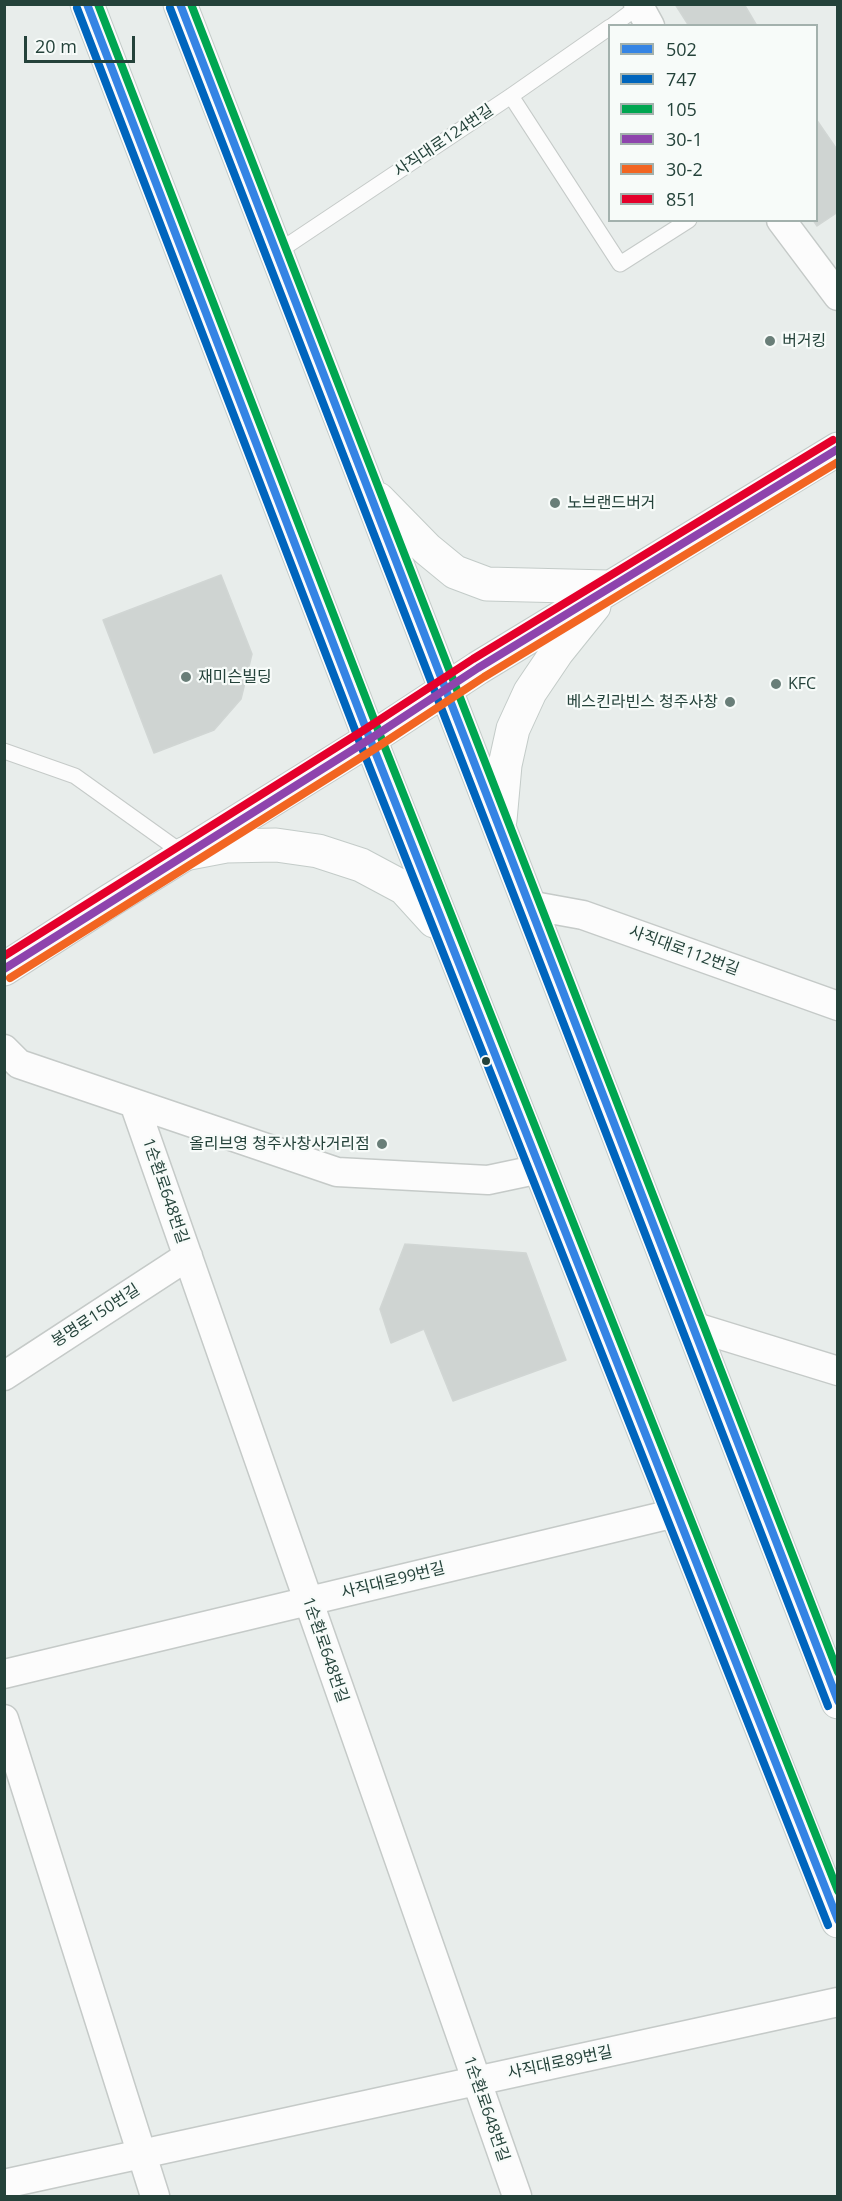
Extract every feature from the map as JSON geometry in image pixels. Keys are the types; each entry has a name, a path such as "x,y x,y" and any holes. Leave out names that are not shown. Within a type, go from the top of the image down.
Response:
{"main road":[{"path":"87,4 370,739 837,1921"},
{"path":"180,4 837,1702"},
{"path":"4,969 370,739 478,668 837,449"},
{"path":"368,489 427,549 455,572 487,584 609,587"},
{"path":"499,828 505,765 513,729 530,692 557,652 609,587"},
{"path":"184,854 226,846 276,845 318,851 361,865 404,888 432,918 462,971"}],"street":[{"path":"782,222 837,296"},
{"name":"사직대로112번길","path":"528,904 583,915 837,1006"},
{"path":"4,1049 19,1064 337,1172 488,1180 540,1169"},
{"name":"1순환로648번길","path":"134,1103 517,2196"},
{"name":"봉명로150번길","path":"4,1376 188,1256"},
{"path":"692,1326 837,1371"},
{"name":"사직대로99번길","path":"4,1674 676,1513"},
{"path":"4,1719 156,2196"},
{"name":"사직대로89번길","path":"4,2184 837,2002"}],"lane":[{"name":"사직대로124번길","path":"615,24 642,12"},
{"name":"사직대로124번길","path":"276,253 511,96 608,28"},
{"path":"511,96 620,264 686,222"},
{"path":"4,751 75,776 184,854"}],"building":[{"path":"675,4 744,4 756,24 688,24"},
{"path":"818,122 838,151 838,212 817,226 814,222 818,222"},
{"name":"재미슨빌딩","path":"221,575 252,654 241,699 214,730 154,753 103,620"},
{"path":"405,1244 526,1253 566,1360 453,1401 424,1329 391,1343 380,1309"}],"transit line":[{"name":"502","path":"87,4 370,739 838,1920"},
{"name":"105","path":"98,4 380,735 838,1891"},
{"name":"502","path":"180,4 838,1701"},
{"name":"105","path":"191,4 838,1672"},
{"name":"747","path":"77,8 360,743 828,1925"},
{"name":"747","path":"170,8 828,1706"},
{"name":"851","path":"4,956 473,659 833,440"},
{"name":"30-1","path":"4,969 370,739 478,668 838,449"},
{"name":"30-2","path":"10,978 376,748 484,677 838,462"}],"place":[{"name":"버거킹","path":"770,341"},
{"name":"노브랜드버거","path":"555,503"},
{"name":"재미슨빌딩","path":"186,677"},
{"name":"KFC","path":"776,684"},
{"name":"베스킨라빈스 청주사창","path":"730,702"},
{"name":"올리브영 청주사창사거리점","path":"382,1144"}]}
